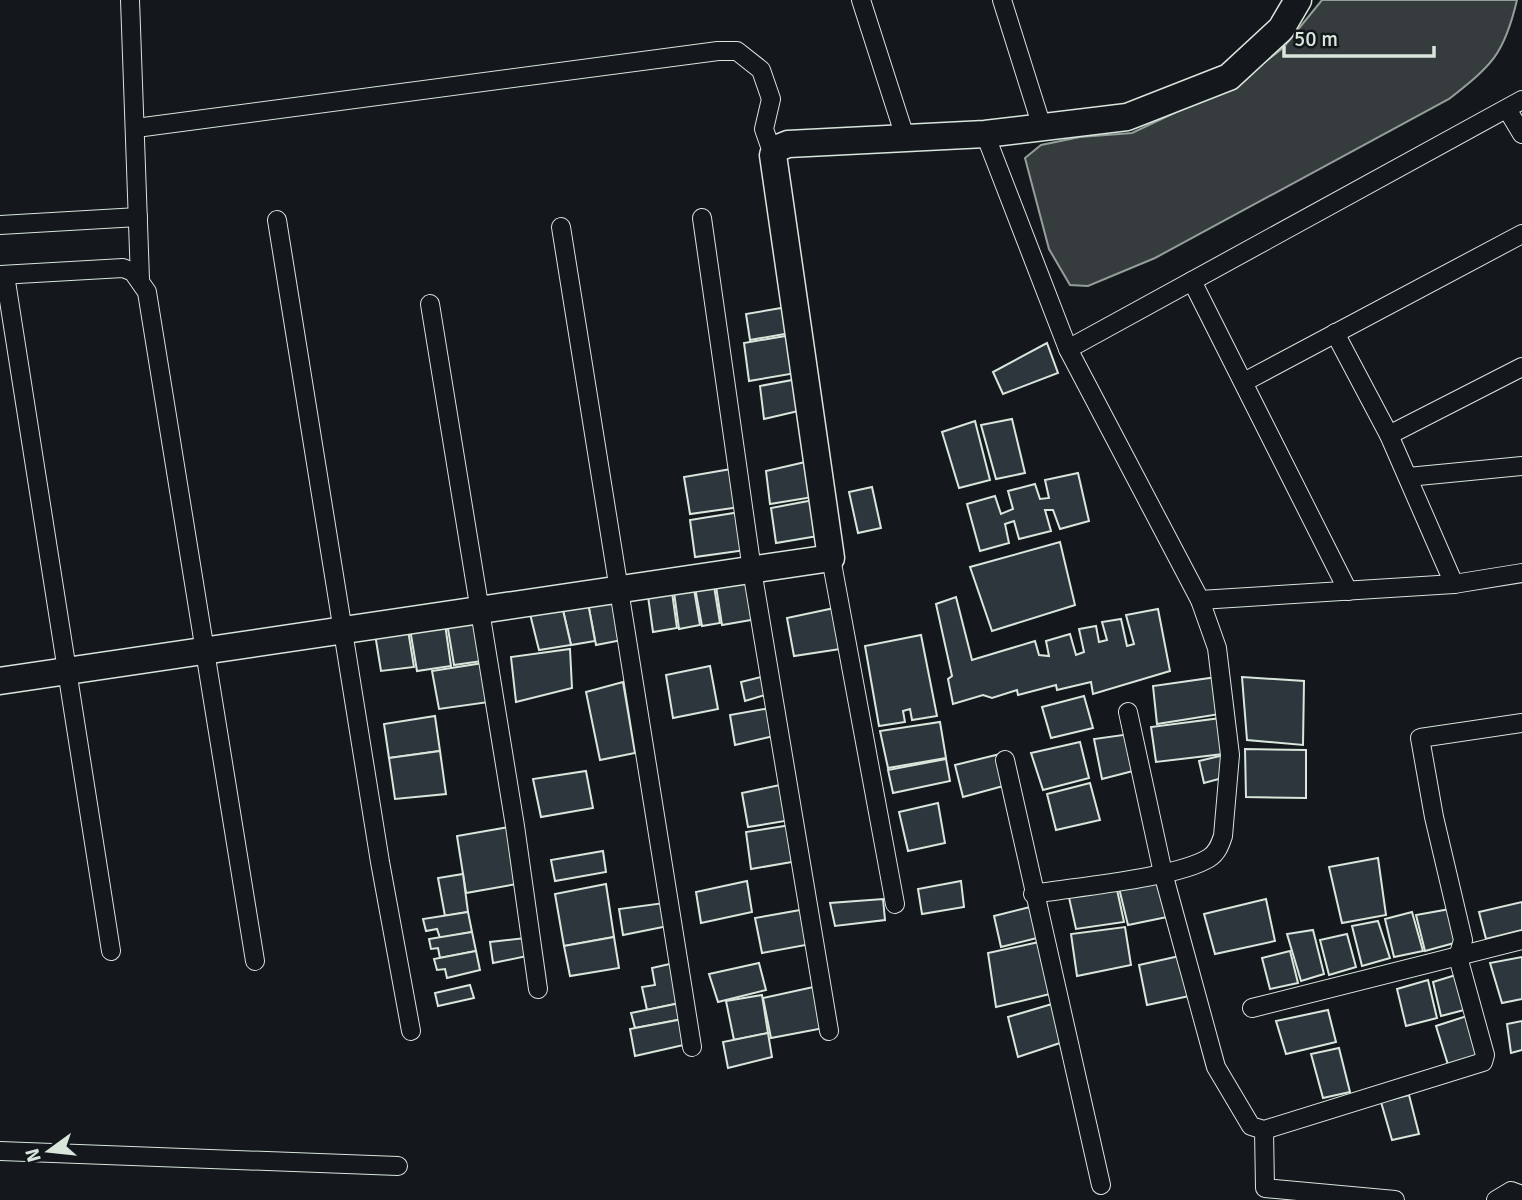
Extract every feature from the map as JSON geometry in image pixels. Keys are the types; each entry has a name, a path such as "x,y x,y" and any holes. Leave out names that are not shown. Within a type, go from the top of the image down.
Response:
{"street":[{"path":"130,0 139,279"},
{"path":"861,0 905,137"},
{"path":"1002,0 1042,127"},
{"path":"773,155 778,148 788,145 985,134 1128,117 1229,77 1281,29 1298,0"},
{"path":"136,128 718,51 737,51 761,69 771,99 764,129 773,155 831,558 895,904"},
{"path":"1068,349 1515,104 1522,134"},
{"path":"985,134 1068,349 1200,600 1217,648 1230,755 1223,836 1219,849 1211,857 1195,865 1163,873 1034,894"},
{"path":"0,225 138,217"},
{"path":"702,218 752,570 829,1031"},
{"path":"277,220 411,1031"},
{"path":"561,227 692,1047"},
{"path":"1244,382 1522,234"},
{"path":"111,951 69,670 2,275 122,268 133,272 147,292 255,961"},
{"path":"1192,281 1348,591"},
{"path":"430,304 515,826 538,989"},
{"path":"1335,333 1390,435 1454,584"},
{"path":"1390,435 1522,367"},
{"path":"1408,477 1522,466"},
{"path":"0,681 831,558"},
{"path":"1200,600 1454,584 1522,573"},
{"path":"1128,712 1163,873 1216,1067 1251,1126 1264,1130 1483,1062 1485,1055 1458,957 1464,940 1434,817 1420,738 1522,723"},
{"path":"1004,760 1101,1185"},
{"path":"1252,1008 1522,940"},
{"path":"1264,1130 1265,1188 1395,1200"},
{"path":"0,1151 398,1167"},
{"path":"1496,1200 1511,1191 1522,1195"}],"shaded area":[{"path":"1322,0 1517,0 1501,47 1476,77 1449,99 1155,258 1088,286 1070,285 1049,249 1025,158 1041,145 1080,137 1132,133 1236,84 1283,48"}],"building":[{"path":"793,306 796,332 750,340 746,314"},
{"path":"797,334 802,372 749,381 744,343"},
{"path":"1047,343 1058,373 1003,394 993,372"},
{"path":"803,378 807,409 764,419 760,386"},
{"path":"1012,419 1025,473 996,479 981,425"},
{"path":"975,421 990,480 959,488 942,432"},
{"path":"814,460 819,496 770,504 766,471"},
{"path":"737,468 740,507 690,514 684,477"},
{"path":"1078,473 1089,521 1060,529 1053,510 1045,510 1051,531 1019,539 1014,521 1005,524 1009,543 980,551 967,504 995,496 1001,514 1013,509 1008,491 1035,484 1040,499 1049,498 1045,480"},
{"path":"872,487 881,528 858,533 849,492"},
{"path":"819,499 824,535 776,543 771,508"},
{"path":"740,512 746,550 695,557 690,520"},
{"path":"1060,542 1075,605 992,631 970,567"},
{"path":"750,575 757,619 722,625 715,580"},
{"path":"713,580 720,623 702,626 694,582"},
{"path":"693,583 700,625 679,629 673,585"},
{"path":"671,585 677,628 653,632 647,589"},
{"path":"614,596 622,640 596,645 588,603"},
{"path":"956,597 972,660 1035,641 1039,655 1049,656 1046,641 1070,634 1076,655 1084,652 1079,629 1096,626 1099,642 1107,640 1102,622 1121,619 1127,646 1134,644 1126,615 1158,609 1170,671 1093,694 1091,682 1057,690 1056,685 1018,695 1017,690 992,698 983,695 953,704 948,679 952,676 936,604"},
{"path":"588,603 595,641 571,645 562,606"},
{"path":"562,606 571,645 539,650 530,614"},
{"path":"839,607 847,648 794,656 787,618"},
{"path":"477,619 482,661 454,665 447,623"},
{"path":"445,624 451,666 417,671 410,629"},
{"path":"408,630 414,667 381,671 375,634"},
{"path":"921,635 937,716 912,720 910,709 903,711 905,722 879,726 865,646"},
{"path":"570,649 572,688 516,702 511,657"},
{"path":"483,663 489,702 439,709 432,671"},
{"path":"710,666 718,709 673,718 666,675"},
{"path":"765,676 768,694 745,701 741,682"},
{"path":"1217,677 1220,714 1157,724 1153,686"},
{"path":"1242,677 1304,681 1303,745 1247,740"},
{"path":"623,682 635,753 600,760 586,692"},
{"path":"1084,696 1093,728 1051,738 1042,707"},
{"path":"770,708 774,736 735,745 730,715"},
{"path":"435,716 440,751 389,758 384,724"},
{"path":"1221,718 1223,754 1156,762 1151,727"},
{"path":"940,722 946,758 888,768 880,731"},
{"path":"1130,734 1137,770 1102,779 1094,739"},
{"path":"1080,742 1089,778 1043,790 1031,753"},
{"path":"1245,749 1306,750 1306,798 1246,797"},
{"path":"440,751 446,794 395,799 389,758"},
{"path":"1000,754 1007,785 963,797 955,765"},
{"path":"1224,755 1226,777 1204,783 1199,761"},
{"path":"946,759 950,781 893,793 888,770"},
{"path":"586,771 593,808 541,817 533,779"},
{"path":"1090,783 1100,820 1056,830 1047,794"},
{"path":"785,784 791,820 748,827 742,793"},
{"path":"938,803 945,843 908,851 899,812"},
{"path":"791,825 798,861 751,869 746,832"},
{"path":"509,827 517,884 466,893 457,836"},
{"path":"603,851 606,872 555,881 551,860"},
{"path":"1378,858 1386,915 1342,923 1329,867"},
{"path":"463,874 468,912 445,916 438,878"},
{"path":"1162,876 1172,916 1128,925 1118,884"},
{"path":"747,881 752,912 701,923 696,892"},
{"path":"961,881 964,907 922,914 918,889"},
{"path":"606,884 614,937 564,946 555,894"},
{"path":"1116,885 1124,922 1076,929 1068,893"},
{"path":"883,899 885,920 835,926 830,903"},
{"path":"1266,899 1275,941 1215,954 1204,914"},
{"path":"1522,902 1522,930 1486,939 1479,912"},
{"path":"664,903 668,926 623,935 619,909"},
{"path":"1030,907 1037,938 1001,947 994,916"},
{"path":"806,909 811,944 762,953 755,918"},
{"path":"1450,909 1458,942 1425,951 1416,915"},
{"path":"468,912 472,932 440,938 437,929 426,931 423,919"},
{"path":"1412,912 1423,951 1394,957 1385,919"},
{"path":"1378,921 1390,958 1362,966 1352,926"},
{"path":"1125,927 1131,965 1077,976 1071,934"},
{"path":"1313,930 1324,974 1301,981 1287,934"},
{"path":"472,932 476,951 440,958 438,948 431,949 429,939"},
{"path":"1347,934 1356,967 1329,975 1320,940"},
{"path":"614,937 619,968 570,976 564,946"},
{"path":"525,938 527,956 493,963 490,942"},
{"path":"1039,942 1050,994 996,1007 988,953"},
{"path":"476,951 480,970 447,978 445,969 437,970 434,959"},
{"path":"1290,951 1298,983 1270,989 1262,958"},
{"path":"1184,955 1194,995 1147,1005 1139,965"},
{"path":"1522,957 1522,999 1502,1003 1490,963"},
{"path":"674,963 680,1003 647,1010 642,987 655,985 652,968"},
{"path":"759,963 766,990 718,1002 709,974"},
{"path":"1459,974 1468,1009 1441,1016 1433,982"},
{"path":"1428,980 1437,1018 1406,1026 1397,989"},
{"path":"470,985 474,998 438,1006 435,993"},
{"path":"818,986 824,1028 771,1038 763,998"},
{"path":"762,995 768,1033 734,1040 726,1001"},
{"path":"680,1003 683,1019 635,1028 631,1013"},
{"path":"1052,1004 1063,1042 1018,1057 1008,1017"},
{"path":"1328,1010 1336,1042 1286,1054 1276,1021"},
{"path":"1470,1015 1482,1058 1449,1068 1436,1026"},
{"path":"683,1019 688,1044 635,1056 630,1029"},
{"path":"1522,1021 1522,1050 1511,1053 1507,1024"},
{"path":"768,1033 772,1057 728,1068 723,1042"},
{"path":"1339,1048 1350,1092 1323,1098 1311,1054"},
{"path":"1409,1095 1419,1134 1392,1140 1381,1102"}]}
